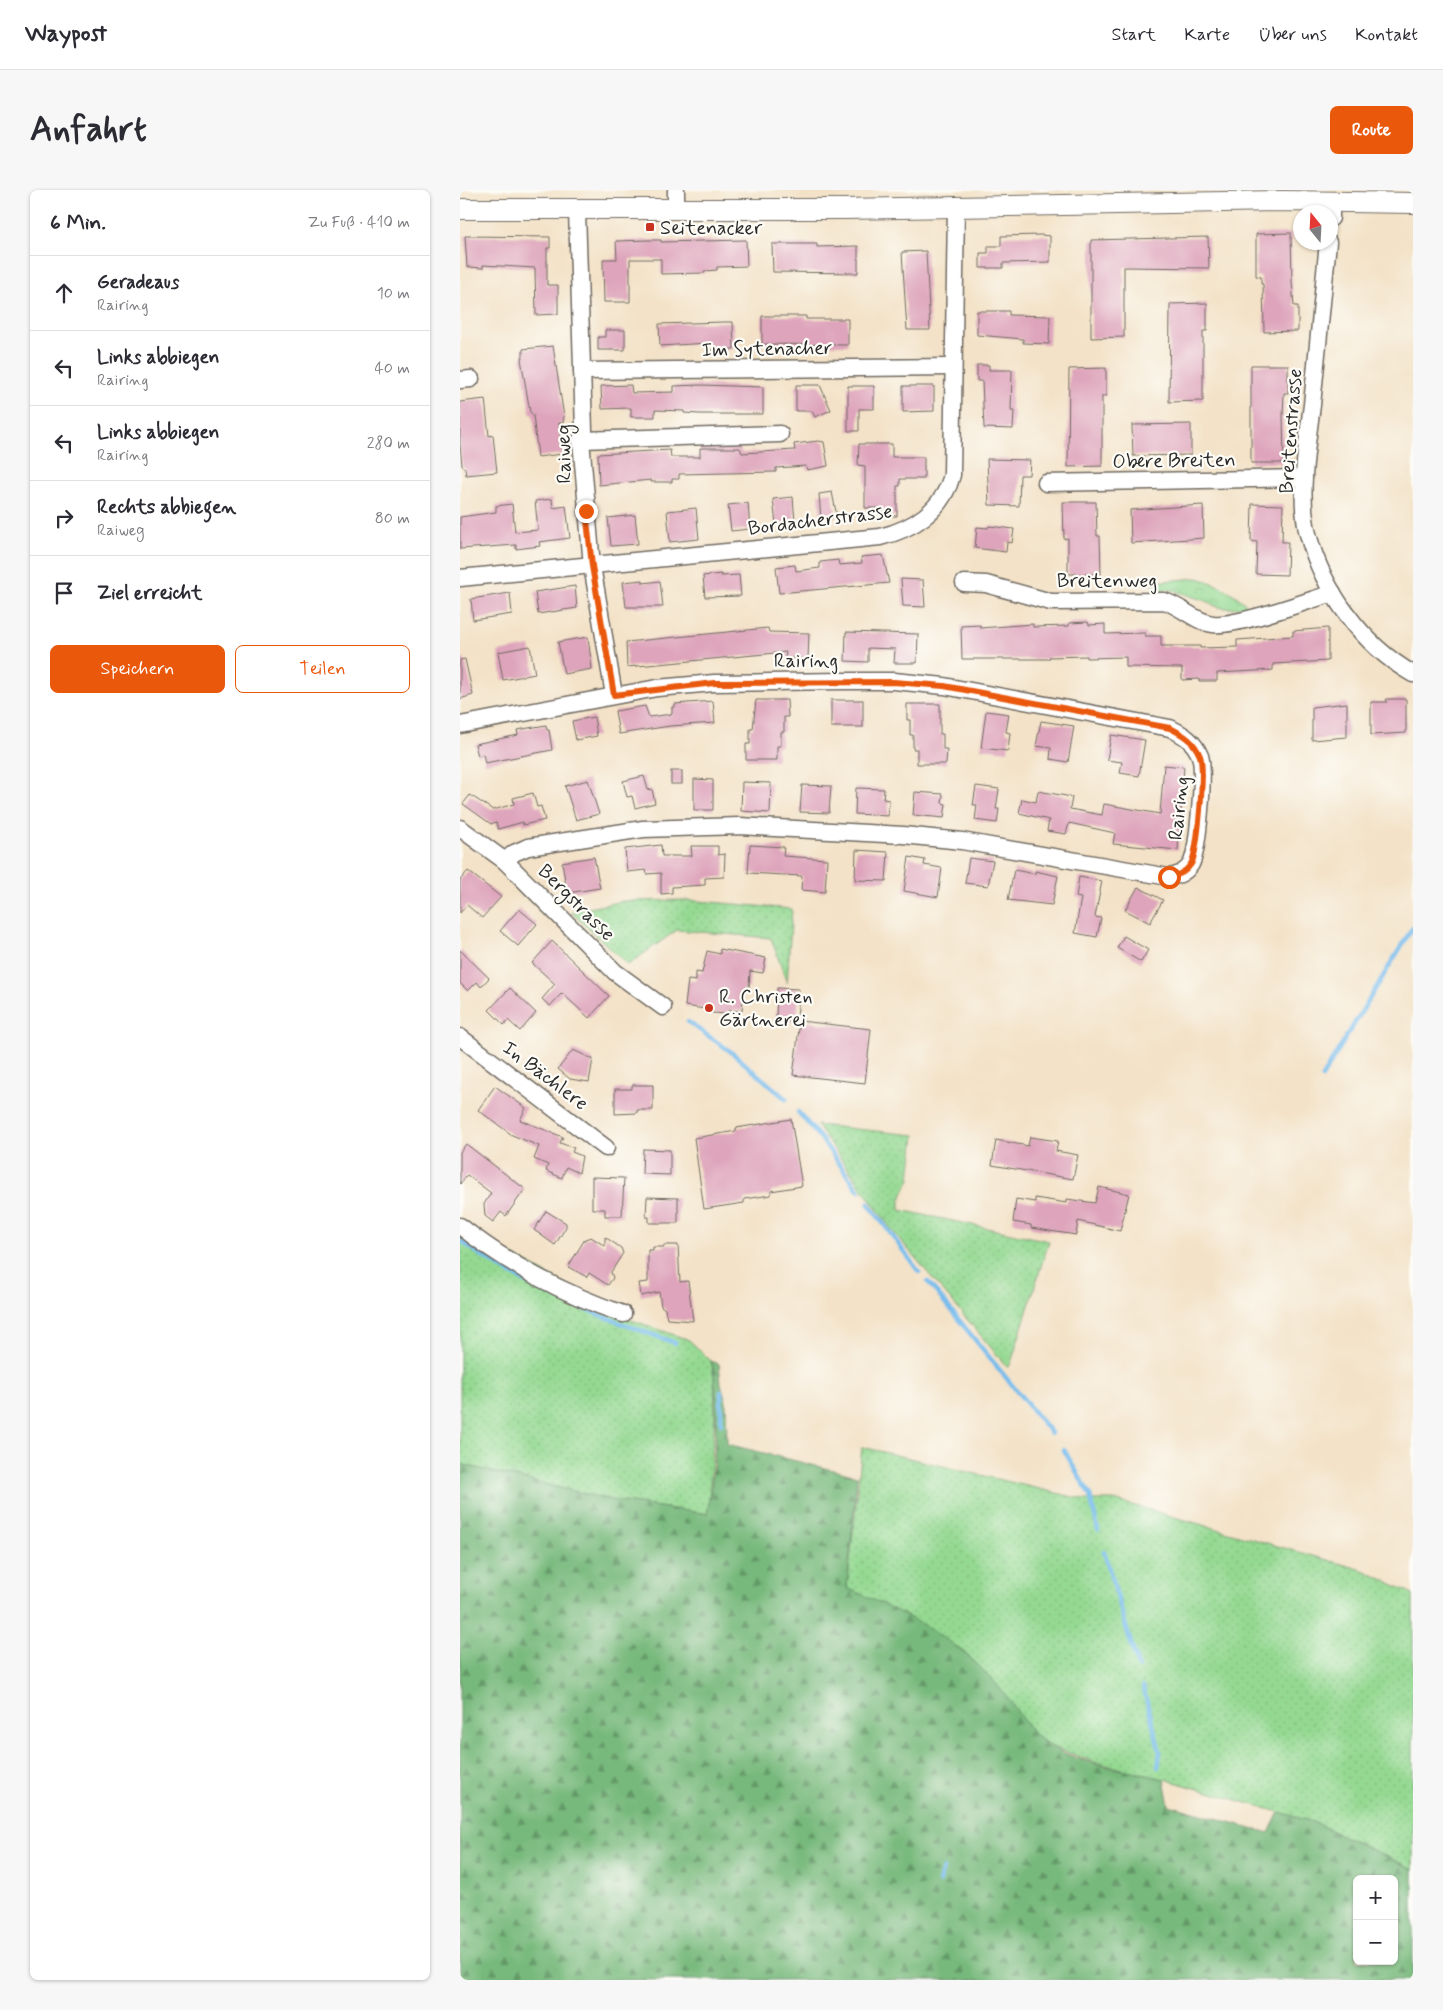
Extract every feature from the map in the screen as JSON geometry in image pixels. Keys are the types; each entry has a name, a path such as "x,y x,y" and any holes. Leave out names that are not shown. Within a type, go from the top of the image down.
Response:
{"street":[{"path":"460,209 652,210 676,199 956,207 1293,209"},
{"path":"1338,208 1413,203"},
{"name":"Bordacherstrasse","path":"460,578 880,537 901,532 924,518 944,495 952,475 956,207"},
{"name":"Raiweg","path":"577,211 584,430 581,440 592,566 614,695"},
{"name":"Breitenstrasse","path":"1327,250 1304,478 1308,533 1333,593 1350,618 1375,646 1413,674"},
{"name":"Im Sytenacher","path":"582,371 953,367"},
{"path":"581,440 780,434"},
{"name":"Obere Breiten","path":"1046,483 1304,478"},
{"name":"Breitenweg","path":"964,584 986,584 1051,602 1164,601 1177,605 1203,622 1213,624 1243,619 1333,593"},
{"name":"Rairing","path":"460,725 614,695 714,683 894,682 944,686 1170,728 1186,736 1194,744 1203,766 1194,855 1185,871 1175,876 1163,877 962,841 903,835 740,826 689,826 643,829 528,847 514,853 505,861"},
{"name":"Bergstrasse","path":"460,828 505,861 616,972 663,1008"},
{"name":"In Bächlere","path":"460,1037 606,1148"},
{"path":"460,1226 486,1247 526,1272 576,1297 623,1314"}],"green space":[{"path":"1197,578 1224,589 1243,601 1247,606 1222,608 1172,590 1154,589 1154,582"},
{"path":"686,900 792,909 787,983 771,938 677,930 628,965 571,912 622,901"},
{"path":"817,1125 915,1135 910,1179 900,1201 900,1210 1049,1241 1008,1368 891,1229"},
{"path":"460,1226 626,1318 689,1340 711,1361 714,1373 715,1413 708,1514 611,1500 460,1464"},
{"path":"711,1361 719,1364 721,1384 726,1401 727,1444 857,1476 847,1588 918,1622 967,1655 1003,1692 1031,1731 1051,1747 1078,1758 1106,1766 1164,1779 1169,1805 1269,1833 1279,1812 1313,1822 1413,1869 1413,1980 460,1980 460,1464 611,1500 707,1514 712,1479 716,1394"},
{"path":"862,1447 1086,1500 1114,1500 1363,1570 1413,1594 1413,1869 1313,1822 1164,1779 1094,1762 1052,1747 1032,1734 1005,1695 980,1667 960,1649 928,1628 847,1588"}],"building":[{"path":"1291,233 1292,282 1294,306 1298,306 1298,331 1264,332 1263,284 1261,284 1261,277 1256,276 1256,234"},
{"path":"465,236 550,237 550,248 547,248 547,285 558,285 558,314 536,315 535,268 483,265 483,268 467,267"},
{"path":"1001,236 1050,236 1050,262 1003,263 1003,268 980,268 980,253 988,253 988,246 1001,246"},
{"path":"1208,237 1209,268 1124,267 1124,337 1091,338 1091,240"},
{"path":"661,240 661,242 746,240 747,266 717,267 717,270 705,271 705,273 661,274 661,259 630,259 630,302 604,302 603,259 617,259 616,241"},
{"path":"772,244 817,244 817,247 858,246 858,273 773,272"},
{"path":"926,251 930,330 907,330 902,252"},
{"path":"1207,303 1207,331 1203,331 1203,401 1169,402 1170,304"},
{"path":"977,311 1009,311 1009,315 1050,316 1049,344 1023,343 1023,339 977,335"},
{"path":"762,316 806,316 806,319 848,319 848,345 762,344"},
{"path":"733,322 734,349 709,350 708,343 660,346 659,324"},
{"path":"605,330 625,330 625,350 598,350 598,337 605,337"},
{"path":"553,346 564,417 563,423 559,423 562,454 538,457 533,415 530,412 521,359 523,349"},
{"path":"977,365 989,365 989,370 1012,370 1011,411 1014,411 1013,429 984,428 982,381 977,381"},
{"path":"1251,365 1288,365 1288,393 1284,393 1283,416 1284,463 1251,463"},
{"path":"1106,368 1106,396 1102,396 1102,466 1068,467 1069,369"},
{"path":"631,385 632,393 674,392 674,386 763,387 763,414 699,414 684,413 684,411 655,410 655,417 631,417 631,408 602,409 601,386"},
{"path":"796,385 820,385 831,410 815,417 812,411 796,411"},
{"path":"848,386 874,386 874,409 859,409 859,431 848,431"},
{"path":"903,386 934,386 934,411 903,412"},
{"path":"485,399 489,436 493,435 497,472 466,475 465,468 462,466 460,444 460,402"},
{"path":"1191,424 1191,455 1133,456 1132,425"},
{"path":"824,442 828,466 807,470 806,466 776,468 776,472 679,474 679,479 672,479 672,482 651,482 651,480 599,485 598,454 670,450 671,457 700,457 700,448 740,448 742,453 795,450 794,444"},
{"path":"859,444 892,444 892,457 924,457 924,479 900,479 900,486 897,486 897,516 883,516 883,508 865,508 865,466 858,465"},
{"path":"987,459 1030,460 1029,475 1020,475 1019,506 989,505"},
{"path":"832,492 837,517 821,519 819,494"},
{"path":"793,497 795,522 776,524 773,499"},
{"path":"552,499 553,508 566,506 570,538 539,542 540,546 516,549 516,545 460,549 460,517 496,512 496,506 512,504 515,532 538,530 535,501"},
{"path":"1063,502 1096,502 1097,536 1100,536 1101,574 1068,574 1068,538 1064,539"},
{"path":"748,503 750,529 731,531 728,505"},
{"path":"1252,504 1283,505 1282,542 1288,542 1287,575 1256,574 1257,542 1251,541"},
{"path":"1203,505 1204,538 1131,543 1130,510"},
{"path":"696,508 699,539 670,542 667,511"},
{"path":"635,515 638,544 611,546 608,518"},
{"path":"989,526 1014,529 1012,543 1007,542 1006,552 975,548 977,527 988,528"},
{"path":"883,555 889,583 779,593 776,567 795,565 796,571 820,568 820,562 838,560 839,565 862,563 861,557"},
{"path":"721,574 721,576 739,575 741,596 705,597 703,576"},
{"path":"901,579 923,580 925,607 903,606"},
{"path":"643,580 643,583 660,581 663,607 626,607 623,582"},
{"path":"575,586 577,608 538,614 535,592"},
{"path":"510,593 512,614 473,620 471,599"},
{"path":"1088,622 1089,625 1105,624 1105,634 1145,633 1145,636 1161,636 1161,646 1200,646 1200,648 1237,647 1237,640 1293,636 1293,631 1328,628 1328,661 1273,664 1273,670 1217,673 1217,681 1199,681 1199,679 1182,680 1182,668 1126,667 1126,657 962,659 961,626 980,625 980,628 1033,624 1033,627 1069,626 1069,623"},
{"path":"768,628 769,632 809,633 808,659 785,658 786,652 627,667 626,642"},
{"path":"846,632 918,634 917,663 894,663 895,649 868,648 868,662 845,661"},
{"path":"588,637 592,669 564,674 558,642"},
{"path":"530,646 535,674 503,680 498,652"},
{"path":"465,659 473,695 460,699 460,660"},
{"path":"1386,699 1406,699 1406,733 1371,735 1371,702 1387,702"},
{"path":"756,700 787,700 788,717 784,717 784,732 781,732 781,746 777,746 777,760 746,760 746,744 750,744 750,729 753,729"},
{"path":"831,700 863,700 863,727 831,727"},
{"path":"713,701 715,723 670,726 619,734 615,711 645,706 649,717 672,714 672,707 675,707 675,704"},
{"path":"1347,703 1347,737 1312,740 1312,707"},
{"path":"907,704 940,704 940,734 943,734 943,749 947,749 946,764 917,764 917,749 913,749 913,735 910,735 910,720 907,720"},
{"path":"986,711 1009,714 1006,732 1010,733 1008,751 981,748"},
{"path":"594,717 597,736 576,740 572,721"},
{"path":"1041,721 1074,726 1068,762 1050,759 1051,748 1036,746"},
{"path":"546,725 547,730 549,730 552,750 485,763 483,754 478,756 475,744 518,735 517,730"},
{"path":"1111,735 1145,740 1139,776 1120,773 1122,762 1107,760"},
{"path":"1164,765 1184,767 1178,850 1113,844 1115,833 1069,823 1066,834 1047,831 1049,820 1019,813 1022,799 1036,802 1038,791 1072,797 1070,809 1102,815 1104,804 1160,814"},
{"path":"671,771 682,771 682,784 671,784"},
{"path":"644,776 648,790 652,789 655,803 635,808 632,796 627,797 623,781"},
{"path":"694,779 713,780 713,810 694,810"},
{"path":"588,780 599,814 576,820 565,786"},
{"path":"742,782 771,783 770,813 741,811"},
{"path":"802,785 831,786 829,813 800,812"},
{"path":"976,786 999,789 996,809 999,809 997,823 975,820 977,805 973,805"},
{"path":"856,788 884,789 883,799 889,800 888,816 855,814"},
{"path":"915,792 943,794 942,803 946,804 944,818 913,815"},
{"path":"533,793 537,807 541,806 545,820 523,825 523,822 498,829 496,822 491,824 463,804 470,795 493,810 514,804 513,798"},
{"path":"661,845 662,856 692,856 691,846 718,846 718,855 725,854 724,877 705,878 705,885 672,887 672,893 661,894 661,873 647,874 646,870 627,872 625,849"},
{"path":"750,845 784,847 783,856 827,859 825,892 801,890 802,876 748,873"},
{"path":"856,850 888,852 886,881 855,880"},
{"path":"594,857 600,888 567,893 562,862"},
{"path":"909,857 925,860 924,865 942,868 938,897 904,891"},
{"path":"969,858 993,861 988,886 965,883"},
{"path":"1014,870 1035,874 1035,871 1058,876 1052,905 1008,900"},
{"path":"468,871 501,897 482,918 467,905 460,913 460,880"},
{"path":"1079,877 1102,881 1095,917 1101,918 1097,937 1075,933 1081,898 1076,897"},
{"path":"1138,887 1163,900 1150,923 1125,910"},
{"path":"519,909 537,924 518,946 500,931"},
{"path":"1124,936 1148,950 1141,962 1117,948"},
{"path":"552,941 609,996 589,1018 562,993 550,1006 542,999 555,984 532,963"},
{"path":"720,949 766,958 763,973 750,971 749,988 744,988 742,1011 729,1010 729,1014 712,1013 712,1010 685,1006 688,980 696,981 696,972 702,973 707,951 720,954"},
{"path":"460,950 489,978 481,987 477,982 468,991 460,983"},
{"path":"510,988 536,1013 520,1031 508,1020 504,1025 489,1010"},
{"path":"777,988 799,989 797,1022 776,1021"},
{"path":"800,1021 871,1029 865,1083 793,1075"},
{"path":"573,1050 593,1059 589,1082 570,1079 558,1069"},
{"path":"632,1085 653,1085 653,1110 637,1110 637,1113 615,1114 615,1089 632,1089"},
{"path":"495,1086 526,1108 520,1120 563,1137 560,1143 574,1148 572,1152 582,1156 579,1173 566,1167 562,1178 546,1171 548,1165 534,1159 539,1146 512,1135 478,1110"},
{"path":"791,1119 802,1186 771,1191 771,1195 744,1199 744,1203 704,1209 694,1138 736,1131 736,1128"},
{"path":"1030,1137 1058,1141 1056,1151 1078,1155 1073,1179 992,1165 996,1140 1028,1146"},
{"path":"466,1144 525,1189 506,1216 501,1212 493,1222 485,1216 484,1204 491,1193 467,1175 460,1184 460,1152"},
{"path":"643,1149 670,1150 670,1175 642,1174"},
{"path":"592,1177 624,1178 622,1216 605,1216 605,1209 592,1209"},
{"path":"1099,1187 1129,1194 1120,1231 1078,1221 1076,1235 1031,1228 1031,1225 1013,1222 1016,1199 1035,1202 1035,1198 1067,1203 1067,1199 1095,1203"},
{"path":"647,1197 678,1198 678,1223 649,1223 649,1217 646,1217"},
{"path":"546,1211 566,1223 566,1227 555,1245 534,1230"},
{"path":"591,1237 605,1246 605,1237 621,1248 623,1253 611,1272 613,1278 608,1285 589,1273 587,1277 568,1267 585,1239"},
{"path":"664,1245 678,1245 680,1282 688,1281 693,1321 667,1319 665,1309 661,1306 659,1292 641,1296 639,1283 648,1282 648,1250 653,1250 653,1247 664,1247"}],"waterway":[{"path":"1322,1077 1413,927"},
{"path":"688,1022 730,1051 786,1099"},
{"path":"798,1112 822,1140 859,1191"},
{"path":"868,1203 919,1272"},
{"path":"460,1240 511,1274 537,1288 590,1311 675,1343"},
{"path":"928,1282 1051,1433"},
{"path":"721,1392 721,1424"},
{"path":"1064,1450 1090,1495 1098,1530"},
{"path":"1104,1552 1138,1667"},
{"path":"1143,1687 1160,1752 1158,1767"},
{"path":"939,1882 943,1869"}],"place":[{"name":"Seitenacker","path":"650,227"},
{"name":"R. Christen Gärtnerei","path":"709,1008"}],"route":[{"path":"586,511 592,566 614,695 657,688 714,683 894,682 944,686 1170,728 1186,736 1194,744 1203,766 1194,855 1185,871 1169,877"}]}
